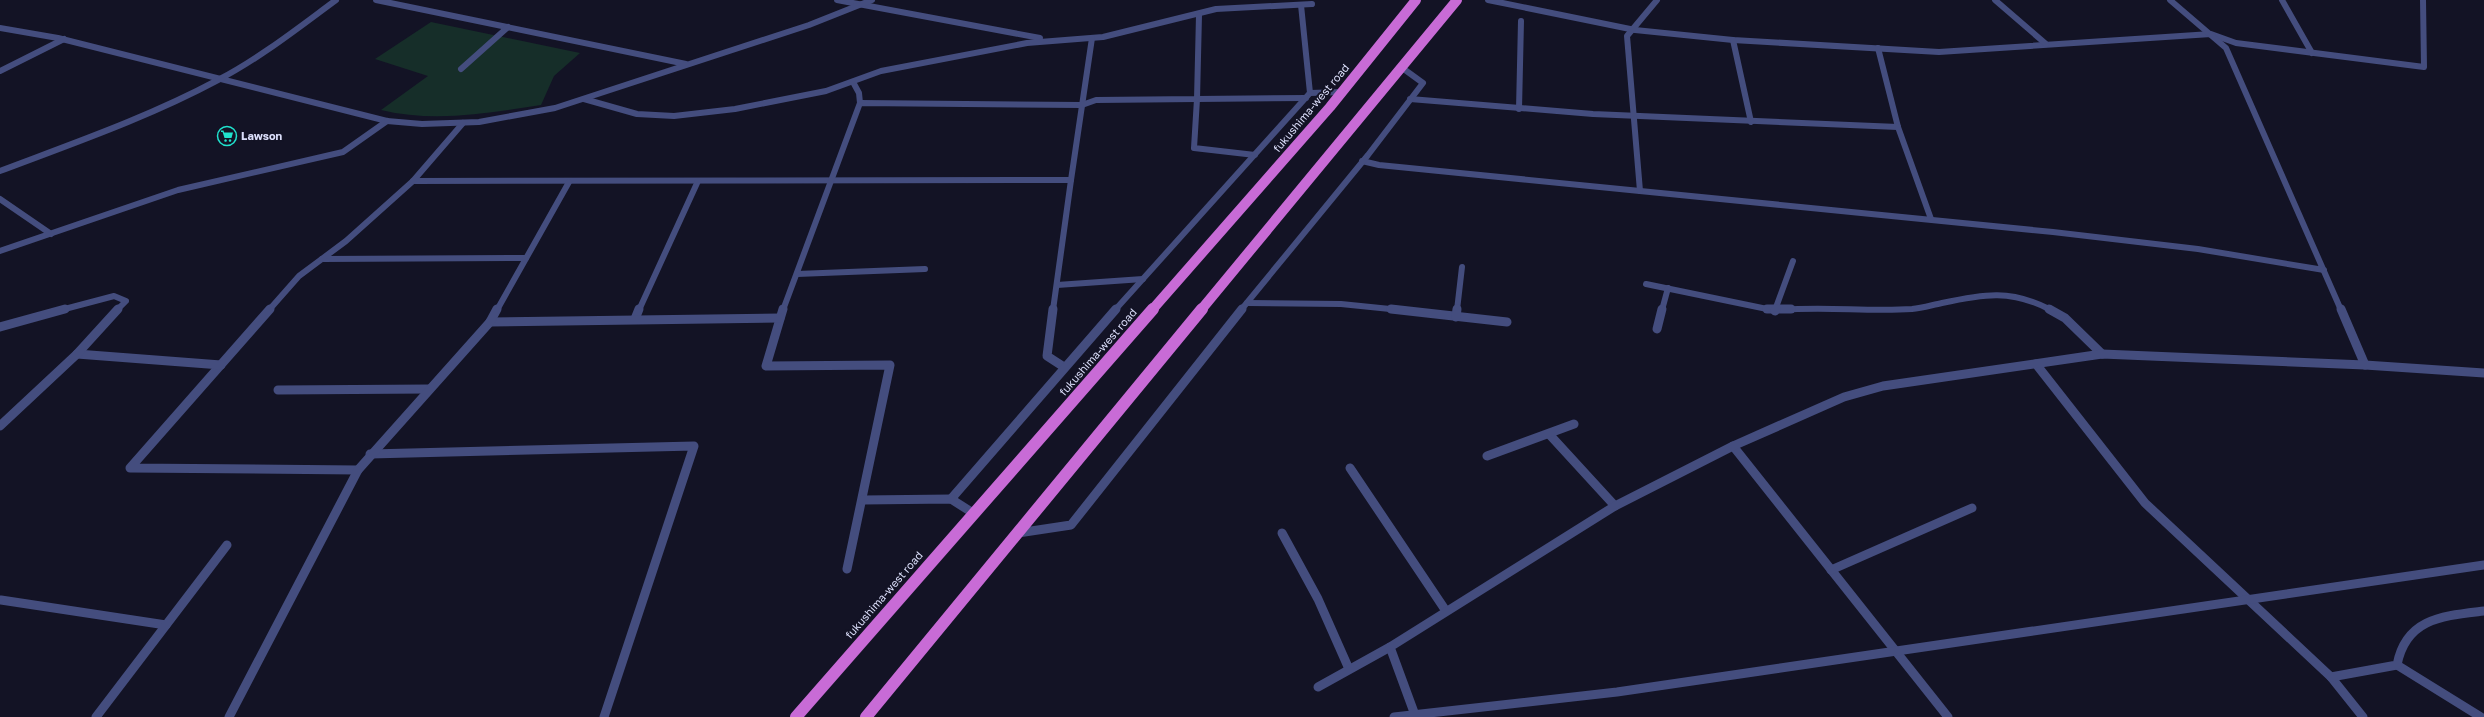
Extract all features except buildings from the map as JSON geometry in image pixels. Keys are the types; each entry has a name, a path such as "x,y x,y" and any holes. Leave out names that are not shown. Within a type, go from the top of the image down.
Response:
{"highway":[{"name":"fukushima-west road","path":"796,717 1342,92 1416,0"},
{"path":"866,717 1457,0"}],"street":[{"path":"0,171 124,123 220,80 277,44 336,0"},
{"path":"376,0 686,64"},
{"path":"837,0 1049,40"},
{"path":"0,28 64,40 387,121 462,123 526,115 584,99 686,64 809,25 863,5 872,0"},
{"path":"1488,0 1635,30 1734,40 1939,52 2211,34 2236,43 2424,67 2423,0"},
{"path":"1640,191 1627,36 1635,30 1657,0"},
{"path":"1995,0 2046,44"},
{"path":"2170,0 2226,48 2365,365"},
{"path":"2282,0 2312,53"},
{"path":"584,99 637,114 674,116 735,109 826,91 881,71 1049,40 1092,38 1199,15 1216,8 1312,4"},
{"path":"951,498 1064,367 1308,95 1301,5"},
{"path":"1199,15 1194,148 1255,155"},
{"path":"1519,109 1520,21"},
{"path":"462,69 508,27"},
{"path":"1064,367 1047,356 1092,38"},
{"path":"0,71 64,40"},
{"path":"1734,40 1751,122"},
{"path":"1878,48 1898,127 1931,219"},
{"path":"1018,533 1070,525 1423,83 1401,67"},
{"path":"847,569 890,365 766,366 780,318 860,103 859,94 853,82"},
{"path":"860,103 1082,104 1096,100 1197,99 1308,95 1342,92"},
{"path":"1410,99 1519,109 1634,117 1898,127"},
{"path":"0,251 178,190 343,152 387,121"},
{"path":"358,470 130,468 299,276 346,241 413,181 462,123"},
{"path":"1362,161 1640,191 1931,219 2198,249 2324,270"},
{"path":"413,181 698,182 1071,180"},
{"path":"229,717 358,470 370,454 490,322 569,182"},
{"path":"635,319 698,182"},
{"path":"0,199 52,234"},
{"path":"322,259 526,258"},
{"path":"1775,311 1793,261"},
{"path":"1456,317 1462,266"},
{"path":"797,274 925,269"},
{"path":"1057,284 1143,279"},
{"path":"1646,284 1775,311 1806,308 1912,309 1974,296 2002,294 2039,304 2065,318 2102,354"},
{"path":"1657,329 1668,288"},
{"path":"0,327 114,296 126,301 77,354 0,426"},
{"path":"1247,303 1342,304 1507,322"},
{"path":"490,322 780,318"},
{"path":"77,354 221,364"},
{"path":"1318,687 1390,647 1615,506 1733,446 1844,397 1883,386 2102,354 2365,365 2484,373"},
{"path":"2036,364 2145,503 2251,600 2331,677 2363,717"},
{"path":"278,390 429,389"},
{"path":"1487,456 1574,424"},
{"path":"1549,434 1615,506"},
{"path":"370,454 694,446 604,717"},
{"path":"1733,446 1948,717"},
{"path":"1350,468 1446,611"},
{"path":"862,500 951,498 973,513"},
{"path":"1831,570 1972,508"},
{"path":"1282,533 1318,599 1349,669"},
{"path":"96,717 227,545"},
{"path":"1394,717 1447,714 1617,692 2484,565"},
{"path":"1,600 166,625"},
{"path":"2397,665 2398,651 2416,628 2436,617 2484,611"},
{"path":"1390,647 1415,715"},
{"path":"2331,677 2397,665 2481,717"}],"green space":[{"path":"431,22 580,53 554,76 541,105 481,114 441,116 401,114 381,110 428,76 375,59"}],"place":[{"name":"Lawson","path":"227,136"}]}
